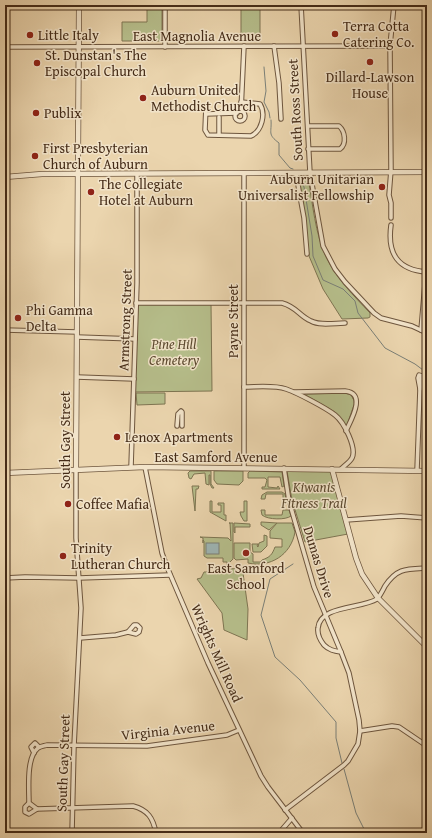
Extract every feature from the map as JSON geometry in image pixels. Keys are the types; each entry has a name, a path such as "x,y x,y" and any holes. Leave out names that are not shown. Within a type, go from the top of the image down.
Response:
{"street":[{"name":"South Gay Street","path":"72,833 74,746 81,608 76,538 79,5"},
{"path":"165,5 165,47"},
{"name":"South Ross Street","path":"301,5 310,173 323,246 335,269 345,282 368,308 380,318 427,332"},
{"path":"391,218 391,203 388,195 390,173 390,46 394,5"},
{"path":"206,114 239,112 241,102 244,46"},
{"path":"274,46 279,83 281,119"},
{"name":"East Magnolia Avenue","path":"5,47 390,46"},
{"path":"206,106 206,134 251,136 256,134 260,129 262,123 262,107 260,104 241,102"},
{"path":"219,117 219,135"},
{"path":"308,126 339,126 343,132 344,143 343,147 340,149 308,149"},
{"path":"5,177 42,174 296,174 427,172"},
{"name":"Armstrong Street","path":"132,467 136,303 137,174"},
{"name":"Payne Street","path":"244,174 244,468"},
{"path":"296,174 305,228 307,254"},
{"path":"392,225 390,234 391,247 398,261 411,270 426,272 421,330"},
{"path":"136,303 282,303 293,307 311,321 318,323 346,323"},
{"path":"5,330 135,339"},
{"path":"77,377 134,379"},
{"path":"244,388 281,388 294,392 335,415 346,431 354,450 352,459 341,469"},
{"path":"417,470 420,389"},
{"path":"294,392 345,391 355,395 357,402 346,431"},
{"path":"177,426 178,414 180,411 182,412 182,426"},
{"name":"East Samford Avenue","path":"5,473 132,467 427,471"},
{"name":"Wrights Mill Road","path":"145,467 162,553 170,575 208,663 261,776 303,833"},
{"name":"Dumas Drive","path":"284,468 289,502 314,587 341,652 350,680 360,731 358,744 348,761 338,771 285,810"},
{"path":"332,469 356,558 362,574 371,590 378,598 427,647"},
{"path":"346,520 401,516 427,518"},
{"path":"325,615 334,611 367,603 378,598 389,580 398,572 408,569 427,568"},
{"path":"5,578 79,578 170,575"},
{"name":"Dumas Drive","path":"325,615 318,623 318,634 321,641 329,649 341,652"},
{"path":"80,638 116,635 128,632"},
{"path":"360,731 392,726 399,727 427,746"},
{"name":"Virginia Avenue","path":"39,747 47,745 147,746 227,735 239,730"},
{"path":"34,753 31,747 35,743 39,747 34,753 29,776 29,803 25,807 25,812 29,814 37,809 133,806 147,812 151,817 156,833"},
{"path":"29,803 37,809"},
{"path":"279,833 292,818"},
{"path":"422,833 424,830 427,830"}],"green space":[{"path":"147,8 162,8 162,41 122,41 122,22 147,22"},
{"path":"241,8 260,8 260,39 241,39"},
{"path":"301,176 308,178 319,238 326,257 340,279 370,313 370,317 368,318 342,319 323,289 309,256 298,180"},
{"path":"423,192 427,192 427,214 425,214"},
{"name":"Pine Hill Cemetery","path":"136,303 211,303 212,391 133,392"},
{"path":"136,393 165,393 165,404 137,405"},
{"path":"345,393 351,395 355,402 346,428 340,417 335,412 304,394"},
{"path":"190,471 211,471 211,484 214,488 212,488 210,484 210,475 209,485 206,484 205,473 194,474 191,479 189,478 188,473"},
{"path":"214,471 243,471 243,481 239,485 217,484 214,480"},
{"path":"250,471 282,472 284,486 282,487 280,477 268,477 268,487 277,488 278,486 280,489 262,489 262,487 265,487 267,480 265,478 248,478 248,473"},
{"name":"Kiwanis Fitness Trail","path":"287,471 331,471 348,534 305,542 292,500"},
{"path":"192,486 199,486 198,489 196,489 195,511"},
{"path":"267,492 282,492 285,494 286,499 283,499 283,494 266,494 265,499 261,499 262,495"},
{"path":"210,501 212,501 212,512 221,512 221,505 218,505 218,503 224,503 224,515 226,515 226,521 210,512"},
{"path":"244,501 247,501 247,521 244,521 240,512 244,512"},
{"path":"261,510 265,510 265,515 282,515 283,510 289,510 291,516 281,519 272,519 262,515"},
{"path":"261,522 277,523 269,530 261,525"},
{"path":"230,523 233,523 233,559 227,565 227,562 223,562 223,558 207,558 204,556 203,538 200,537 228,538 231,541"},
{"path":"234,523 250,524 250,527 235,527 235,533"},
{"path":"277,523 292,523 295,532 289,547 278,558 264,564 256,564 248,563 248,559 236,560 234,558 234,543 250,543 250,552 253,554 253,562 261,562 273,552 275,547 282,547 282,539 270,538 270,531"},
{"path":"264,535 267,536 267,546 261,552 253,552 252,544 258,544 258,547 259,543 264,541"},
{"path":"251,568 243,573 248,609 247,640 224,630 222,613 197,579 201,578 204,572 227,572 227,569"}],"water":[{"path":"206,543 219,543 219,554 206,554"}],"waterway":[{"path":"264,67 266,91 264,102 270,118"},
{"path":"271,120 271,135 279,143 279,155 290,168 293,169"},
{"path":"299,177 304,187 312,236 313,256 323,280 343,289 355,301 358,313 385,348 415,364 427,373"},
{"path":"293,564 270,579 261,615 275,657 300,680 336,722 336,738 342,763"},
{"path":"344,769 356,813 366,833"}],"place":[{"name":"Terra Cotta Catering Co.","path":"335,34"},
{"name":"Little Italy","path":"30,35"},
{"name":"Dillard-Lawson House","path":"370,62"},
{"name":"St. Dunstan's The Episcopal Church","path":"37,63"},
{"name":"Auburn United Methodist Church","path":"143,98"},
{"name":"Publix","path":"36,113"},
{"name":"First Presbyterian Church of Auburn","path":"35,156"},
{"name":"Auburn Unitarian Universalist Fellowship","path":"382,187"},
{"name":"The Collegiate Hotel at Auburn","path":"91,192"},
{"name":"Phi Gamma Delta","path":"18,318"},
{"name":"Lenox Apartments","path":"117,437"},
{"name":"Coffee Mafia","path":"68,504"},
{"name":"East Samford School","path":"246,553"},
{"name":"Trinity Lutheran Church","path":"63,556"}]}
